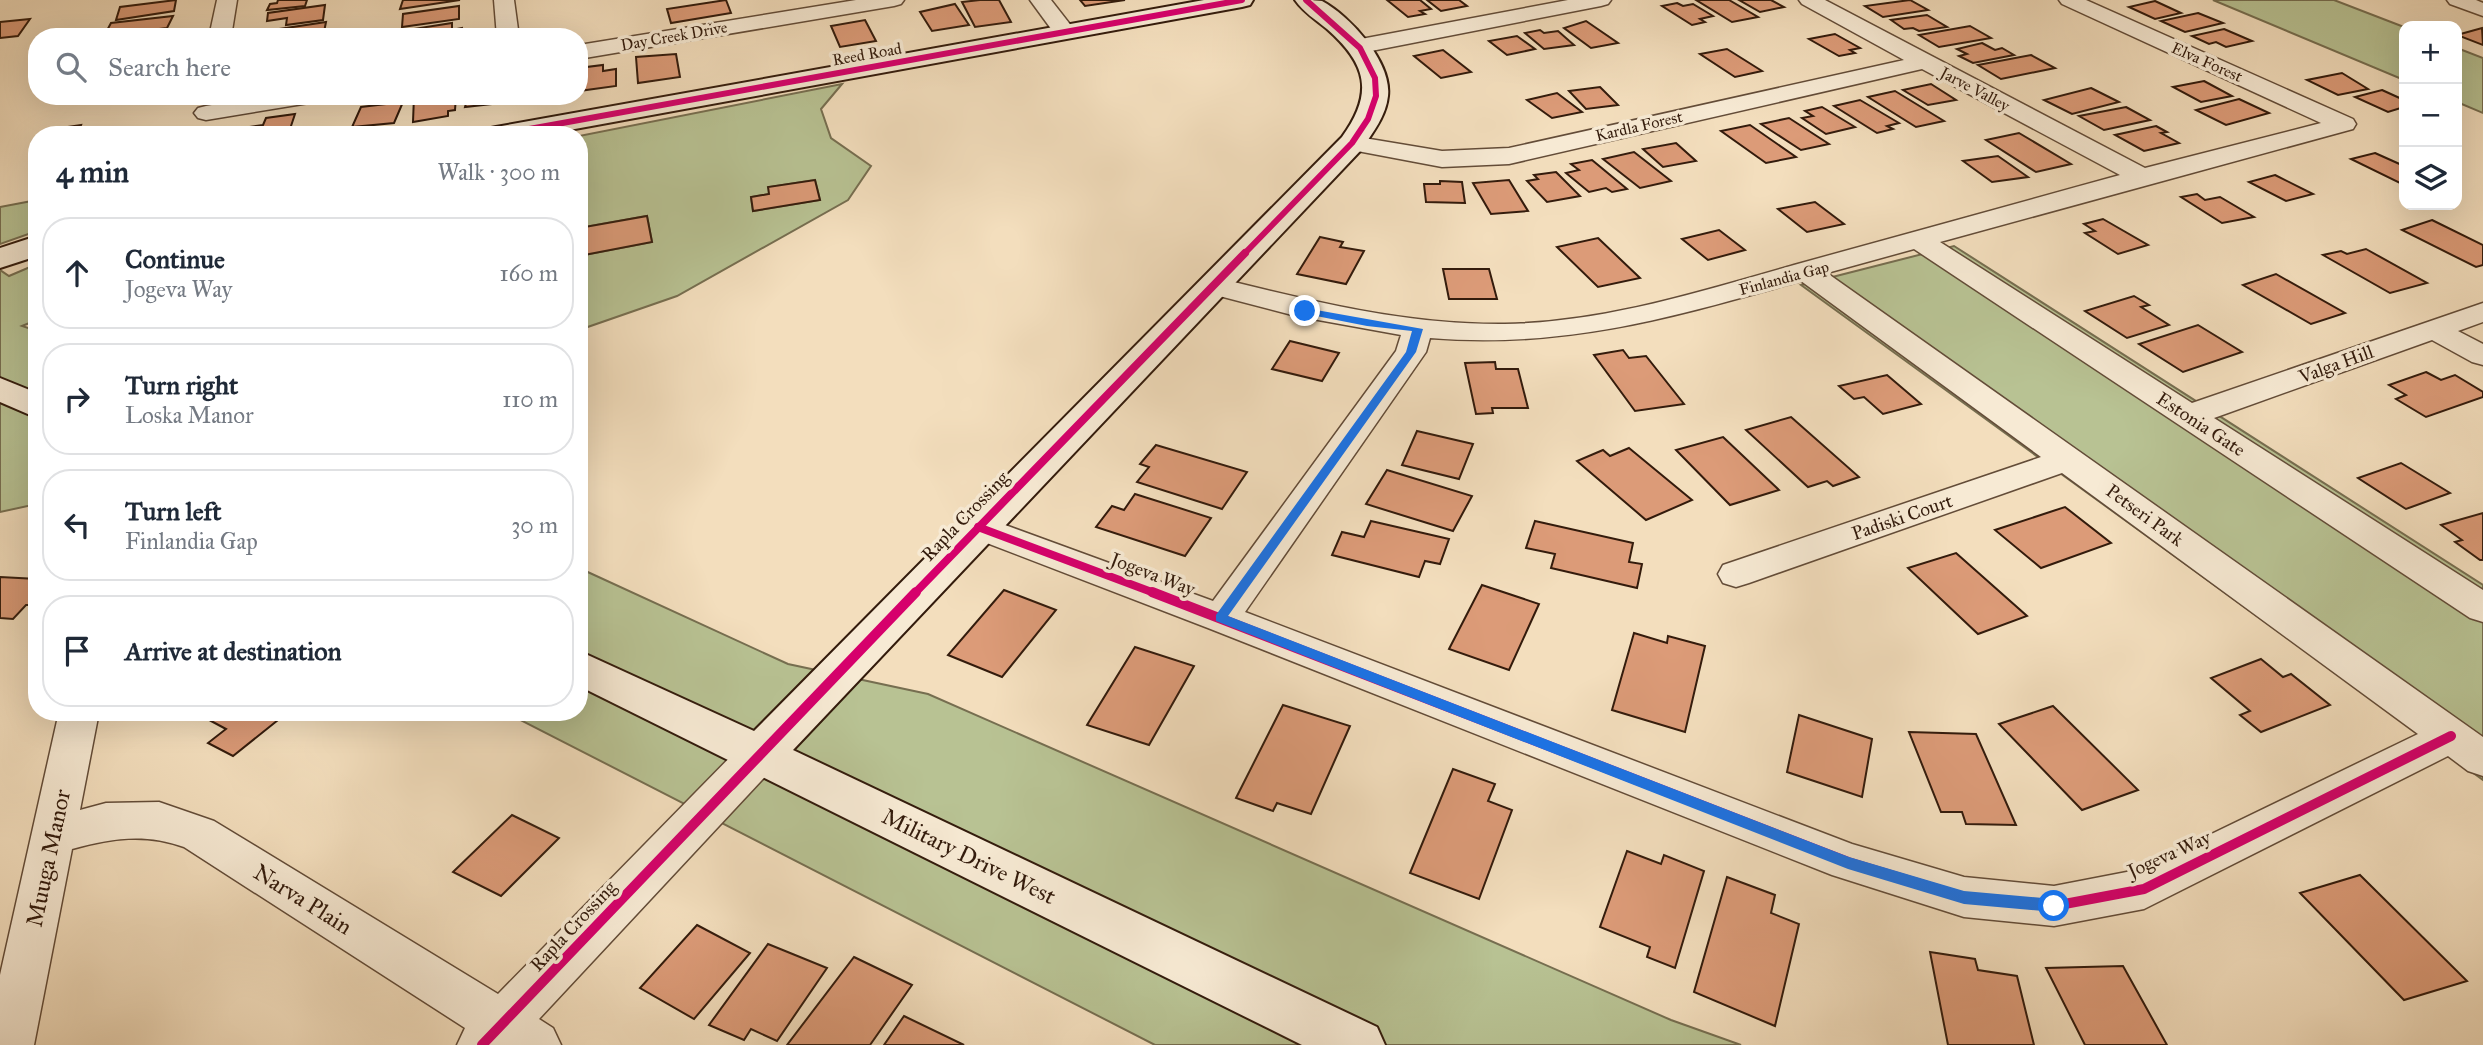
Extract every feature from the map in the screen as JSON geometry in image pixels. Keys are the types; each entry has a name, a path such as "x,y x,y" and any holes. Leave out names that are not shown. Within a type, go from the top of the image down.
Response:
{"street":[{"path":"222,28 227,0"},
{"path":"505,0 507,28"},
{"name":"Day Creek Drive","path":"588,50 775,9 894,0"},
{"path":"1040,0 1065,32"},
{"name":"Reed Road","path":"546,126 1242,0"},
{"name":"Rapla Crossing","path":"507,1038 760,754 1352,143 1370,116 1376,94 1374,72 1361,47 1306,0"},
{"path":"1361,47 1601,0"},
{"name":"Jarve Valley","path":"1809,0 2143,177"},
{"name":"Elva Forest","path":"2069,0 2344,124"},
{"path":"2457,0 2483,10"},
{"name":"Kardla Forest","path":"1352,143 1441,159 1509,156 1923,62"},
{"path":"206,115 260,105"},
{"name":"Finlandia Gap","path":"1214,286 1305,311 1418,329 1534,331 1601,323 1654,313 2344,124"},
{"name":"Estonia Gate","path":"1920,241 2483,608"},
{"path":"0,259 28,248"},
{"name":"Petseri Park","path":"1807,272 2467,748"},
{"name":"Valga Hill","path":"2188,416 2483,312"},
{"path":"1220,618 1411,352 1418,329"},
{"path":"2433,329 2483,356"},
{"path":"0,389 28,403"},
{"name":"Padiski Court","path":"1736,574 2068,459"},
{"name":"Jogeva Way","path":"978,527 1848,862 1964,897 2054,906 2144,889 2467,748"},
{"name":"Military Drive West","path":"588,671 1358,1045"},
{"name":"Muuga Manor","path":"9,1045 77,721"},
{"name":"Narva Plain","path":"51,836 106,821 159,820 199,834 507,1038"}],"green space":[{"path":"2213,0 2334,0 2399,25 2399,78"},
{"path":"2462,50 2483,58 2483,113 2462,104"},
{"path":"842,84 821,109 831,138 871,166 848,200 677,296 588,327 588,254 652,242 647,216 588,226 588,134","holes":["815,180 820,200 753,211 751,197 769,194 769,187"]},
{"path":"28,202 28,234 0,244 0,207"},
{"path":"1954,246 2483,585 2483,780 1801,285"},
{"path":"28,268 28,324 22,326 28,328 28,506 0,512 0,270 9,276"},
{"path":"588,572 788,664 928,694 1671,1020 1741,1045 1155,1045 523,721 588,721"}],"building":[{"path":"176,0 174,11 116,20 120,7"},
{"path":"278,0 307,0 305,6 267,10 270,4 277,3"},
{"path":"403,0 460,0 400,9"},
{"path":"726,0 731,13 671,23 667,9"},
{"path":"999,0 1011,22 975,27 962,2"},
{"path":"1080,0 1125,0 1085,6"},
{"path":"1387,0 1420,0 1431,9 1420,11 1425,14 1408,17"},
{"path":"1427,0 1459,0 1467,6 1441,11"},
{"path":"1696,0 1729,0 1758,17 1732,22"},
{"path":"1739,0 1771,0 1784,7 1760,12"},
{"path":"1910,0 1928,10 1883,17 1865,6"},
{"path":"2155,1 2181,13 2155,19 2129,7"},
{"path":"1677,3 1683,6 1693,4 1713,16 1700,19 1705,22 1692,25 1662,6"},
{"path":"955,4 969,25 932,31 920,12"},
{"path":"325,5 323,20 286,25 287,18 267,21 268,13"},
{"path":"459,6 459,19 402,27 403,14"},
{"path":"2198,13 2223,23 2185,32 2161,21"},
{"path":"1927,15 1947,27 1919,31 1913,28 1904,29 1891,20"},
{"path":"173,16 167,28 108,28 111,23"},
{"path":"30,19 18,36 0,38 0,22"},
{"path":"865,20 876,41 840,47 831,26"},
{"path":"1586,21 1618,43 1591,48 1564,28"},
{"path":"326,22 325,28 286,28"},
{"path":"452,23 452,28 420,28"},
{"path":"1970,26 1991,38 1939,47 1919,35"},
{"path":"2482,28 2483,45 2462,37 2462,34"},
{"path":"2224,29 2252,41 2226,47 2216,42 2209,44 2192,36"},
{"path":"1540,30 1544,33 1558,31 1574,45 1544,49 1525,33"},
{"path":"1835,34 1860,48 1850,50 1855,53 1839,56 1809,39"},
{"path":"1517,36 1535,49 1507,55 1489,41"},
{"path":"1982,43 1995,50 2002,48 2014,55 1973,63 1959,56 1967,54 1957,49"},
{"path":"1727,49 1762,71 1735,77 1700,54"},
{"path":"1443,50 1471,72 1441,78 1414,56"},
{"path":"676,54 680,77 638,83 636,57"},
{"path":"2031,55 2055,68 2001,79 1978,65"},
{"path":"603,65 603,71 616,69 616,86 588,90 588,67"},
{"path":"2342,73 2368,89 2338,95 2307,80"},
{"path":"2204,81 2232,96 2201,102 2173,87"},
{"path":"1931,84 1956,100 1928,105 1903,90"},
{"path":"1600,87 1618,105 1586,109 1569,91"},
{"path":"2091,88 2119,102 2072,114 2044,100"},
{"path":"2382,90 2399,98 2399,109 2388,112 2355,97"},
{"path":"1895,91 1944,121 1916,127 1868,97"},
{"path":"1557,93 1582,112 1552,118 1527,100"},
{"path":"2239,99 2269,113 2226,125 2196,110"},
{"path":"1860,100 1899,123 1887,126 1893,129 1877,133 1834,106"},
{"path":"402,105 394,123 352,126 361,107"},
{"path":"414,105 455,105 455,110 448,111 448,116 413,122"},
{"path":"1822,107 1855,127 1826,134 1802,118 1813,116 1805,111"},
{"path":"2126,107 2150,120 2104,130 2079,116"},
{"path":"295,114 291,126 256,126 263,125 266,118"},
{"path":"1789,118 1829,144 1801,150 1761,124"},
{"path":"1750,125 1796,157 1766,163 1721,131"},
{"path":"2156,126 2167,132 2161,133 2179,143 2144,151 2115,135"},
{"path":"2019,133 2071,164 2036,172 1986,140"},
{"path":"1676,143 1696,161 1663,167 1643,149"},
{"path":"1634,152 1671,181 1640,188 1603,159"},
{"path":"2375,153 2399,164 2399,183 2351,159"},
{"path":"1998,156 2028,177 1992,182 1963,161"},
{"path":"1592,160 1627,189 1612,192 1606,188 1589,192 1566,173 1579,170 1571,164"},
{"path":"1556,172 1580,196 1547,202 1527,181 1538,179 1534,175"},
{"path":"2275,175 2313,194 2286,201 2249,182"},
{"path":"815,180 820,200 753,211 751,197 769,194 768,187"},
{"path":"1509,180 1528,211 1491,214 1473,183"},
{"path":"1440,181 1462,182 1465,203 1426,202 1424,184 1440,184"},
{"path":"2197,194 2205,200 2220,197 2254,217 2222,223 2181,197"},
{"path":"1815,202 1844,224 1807,232 1778,209"},
{"path":"647,216 652,242 588,254 588,226"},
{"path":"2103,219 2148,245 2118,254 2085,233 2095,231 2084,224"},
{"path":"2432,220 2483,245 2483,265 2476,267 2402,230"},
{"path":"1719,230 1745,250 1708,260 1682,239"},
{"path":"1320,237 1343,242 1340,247 1364,251 1346,284 1297,274"},
{"path":"1598,238 1640,278 1598,287 1557,247"},
{"path":"2366,249 2427,283 2390,293 2323,255 2341,251 2347,254"},
{"path":"1443,269 1489,269 1497,299 1449,299"},
{"path":"2276,274 2345,313 2311,324 2243,285"},
{"path":"2134,296 2149,305 2141,307 2169,325 2127,338 2085,311"},
{"path":"2198,325 2242,352 2183,372 2139,344"},
{"path":"1290,341 1339,353 1322,381 1272,369"},
{"path":"1623,350 1629,358 1646,356 1684,404 1635,411 1594,355"},
{"path":"1495,362 1496,369 1518,369 1528,408 1492,408 1493,413 1476,414 1465,363"},
{"path":"2426,372 2441,380 2455,375 2483,392 2483,397 2426,417 2396,399 2406,395 2389,385"},
{"path":"1887,375 1921,404 1883,414 1864,397 1854,399 1839,386"},
{"path":"1791,417 1859,477 1833,486 1827,481 1808,487 1746,430"},
{"path":"1417,431 1473,444 1459,479 1402,465"},
{"path":"1723,437 1779,490 1730,505 1676,450"},
{"path":"1156,445 1247,472 1222,509 1137,482 1149,467 1140,464"},
{"path":"1629,448 1692,500 1646,520 1577,461 1603,450 1610,456"},
{"path":"2401,463 2450,493 2406,509 2358,478"},
{"path":"1387,470 1472,496 1453,531 1366,504"},
{"path":"1135,494 1211,518 1185,556 1096,527 1112,506 1124,510"},
{"path":"2065,507 2111,543 2041,568 1995,530"},
{"path":"2483,513 2483,560 2480,560 2455,542 2462,540 2441,525"},
{"path":"1371,521 1449,539 1440,564 1425,561 1419,577 1332,555 1342,532 1364,537"},
{"path":"1535,521 1633,543 1629,562 1642,564 1637,588 1551,568 1555,554 1526,548"},
{"path":"1956,553 2027,616 1978,634 1908,568"},
{"path":"0,577 28,579 28,605 13,619 0,618"},
{"path":"1482,585 1539,604 1509,670 1449,649"},
{"path":"1004,590 1056,610 1002,677 948,655"},
{"path":"1634,633 1667,643 1668,636 1705,646 1685,732 1612,710"},
{"path":"1135,647 1194,666 1149,745 1087,725"},
{"path":"2261,659 2283,677 2291,674 2330,705 2261,732 2240,715 2250,711 2211,678"},
{"path":"1283,705 1350,726 1311,814 1277,803 1273,811 1236,798"},
{"path":"2053,706 2138,790 2082,810 1999,724"},
{"path":"1799,715 1872,739 1862,797 1787,772"},
{"path":"211,721 277,721 233,756 208,743 226,729"},
{"path":"1909,732 1976,734 2016,825 1966,824 1962,812 1941,812"},
{"path":"1453,769 1495,784 1488,801 1512,810 1479,899 1410,873"},
{"path":"512,815 559,838 501,896 453,872"},
{"path":"1627,851 1661,864 1664,855 1704,871 1675,968 1647,957 1650,947 1600,927"},
{"path":"2360,875 2467,981 2404,1000 2300,893"},
{"path":"1727,877 1775,895 1771,913 1799,924 1775,1026 1694,992"},
{"path":"697,925 750,953 694,1019 640,988"},
{"path":"768,944 827,968 777,1041 751,1029 744,1040 709,1025"},
{"path":"1930,952 1975,959 1978,970 2017,976 2034,1045 1948,1045"},
{"path":"854,957 912,985 870,1045 787,1045"},
{"path":"2123,966 2167,1045 2085,1045 2046,968"},
{"path":"904,1016 964,1045 884,1045"}],"cycle path":[{"path":"546,126 1242,0"},
{"path":"482,1045 978,527 1352,143 1370,115 1376,96 1375,78 1370,63 1360,48 1306,0"},
{"path":"978,527 1221,618 1848,862 1964,897 2054,906 2144,889 2451,736"}],"route":[{"path":"1305,311 1418,329 1411,352 1220,618 1848,862 1964,897 2054,906"}]}
